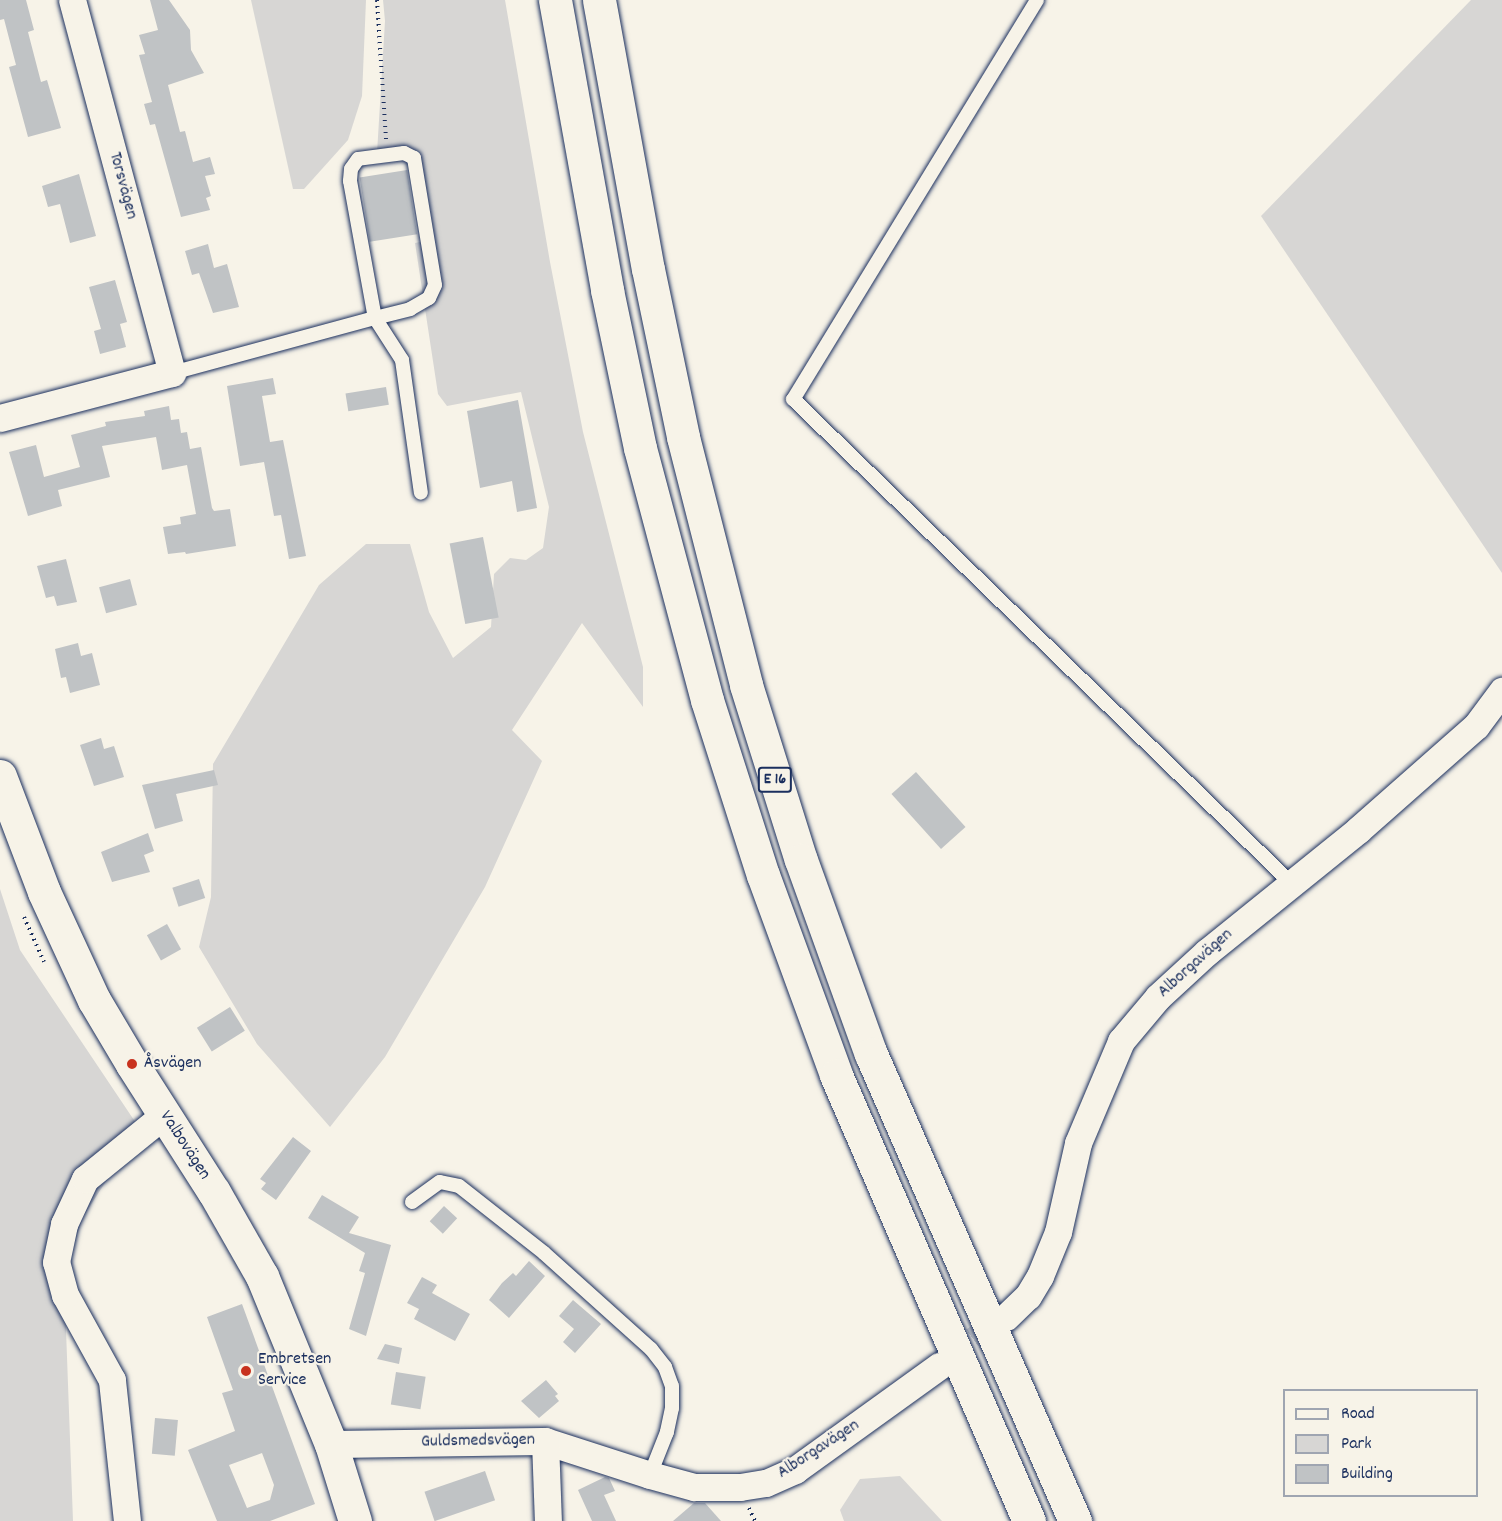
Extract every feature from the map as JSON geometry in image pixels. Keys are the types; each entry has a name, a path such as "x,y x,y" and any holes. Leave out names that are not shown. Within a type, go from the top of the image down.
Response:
{"main road":[{"name":"E 16","path":"555,0 607,290 640,448 706,700 763,875 836,1075 1029,1521"},
{"name":"E 16","path":"599,0 648,269 683,437 746,686 787,817 871,1054 1074,1521"},
{"name":"Valbovägen","path":"0,776 26,849 71,951 100,1009 214,1192 262,1276 331,1444 355,1521"}],"street":[{"name":"Torsvägen","path":"72,0 172,372"},
{"path":"0,418 172,372"},
{"name":"Alborgavägen","path":"1006,1317 1028,1296 1045,1265 1058,1232 1078,1143 1121,1041 1166,989 1207,952 1358,830 1476,726 1502,690"},
{"path":"127,1521 112,1380 64,1295 56,1262 64,1224 86,1179 164,1114"},
{"name":"Alborgavägen","path":"545,1441 694,1487 740,1487 766,1483 795,1470 939,1366"},
{"name":"Guldsmedsvägen","path":"331,1444 545,1441 548,1521"}],"lane":[{"path":"1036,0 793,399 1292,884"},
{"path":"172,372 375,318 410,309 429,298 435,285 414,158 404,153 358,159 351,169 350,181 375,318 402,360 421,493"},
{"path":"412,1202 440,1182 459,1186 544,1253 651,1349 665,1367 672,1386 672,1408 667,1432 650,1475"}],"path":[{"path":"377,0 387,155"}],"green space":[{"path":"251,0 366,0 362,96 348,140 304,189 293,189"},
{"path":"383,0 505,0 550,262 583,432 643,667 643,707 582,623 512,730 542,761 485,887 385,1057 330,1127 257,1044 199,947 211,897 213,764 319,585 366,544 410,544 429,612 453,658 491,627 494,574 510,558 526,560 543,548 549,507 521,392 447,406 438,394 415,243 430,240 413,153 377,153 385,21"},
{"path":"1471,0 1502,0 1502,573 1261,216"},
{"path":"0,889 20,950 146,1138 110,1175 83,1217 64,1275 73,1521 0,1521"},
{"path":"900,1476 942,1521 844,1521 840,1510 860,1479"}],"building":[{"path":"0,0 26,0 34,30 28,32 41,82 47,80 61,128 28,137 9,67 16,65 4,19 0,20"},
{"path":"150,0 169,0 190,30 191,50 204,73 168,85 180,132 185,131 193,162 210,157 215,174 205,176 211,196 206,198 210,210 181,217 155,124 150,125 144,104 152,102 139,55 145,54 139,35 158,30"},
{"path":"407,170 417,234 370,242 360,178"},
{"path":"79,174 96,236 70,243 60,204 48,207 42,186"},
{"path":"208,244 214,268 227,264 239,307 213,313 199,273 192,275 185,251"},
{"path":"115,280 127,322 120,324 126,347 100,354 94,331 101,329 89,287"},
{"path":"273,378 276,394 262,396 270,442 283,440 306,556 289,559 281,515 274,516 264,462 240,466 227,386"},
{"path":"386,387 389,405 348,411 346,393"},
{"path":"518,400 537,508 517,512 512,481 480,488 467,411"},
{"path":"169,406 171,420 179,419 181,433 187,432 190,449 201,447 212,508 214,511 230,509 236,546 186,554 185,552 168,554 163,527 181,524 180,517 196,514 187,465 162,470 156,437 102,446 110,477 58,490 62,506 28,516 9,452 36,445 44,477 80,467 71,435 106,426 105,422 145,416 144,411"},
{"path":"483,537 499,617 465,624 450,543"},
{"path":"66,559 77,602 57,606 54,596 46,598 37,566"},
{"path":"130,579 137,605 106,613 99,587"},
{"path":"78,643 81,656 92,653 100,685 70,693 66,677 61,678 55,649"},
{"path":"101,738 104,749 114,746 124,777 94,786 80,745"},
{"path":"214,770 218,785 176,794 183,821 155,829 142,785"},
{"path":"916,772 966,827 941,849 891,794"},
{"path":"148,833 154,851 144,855 150,872 112,882 101,852"},
{"path":"199,879 205,898 179,907 172,888"},
{"path":"167,924 181,949 161,961 147,935"},
{"path":"230,1007 245,1031 212,1051 197,1028"},
{"path":"293,1137 311,1151 276,1200 261,1189 266,1183 260,1179"},
{"path":"322,1195 359,1217 349,1233 391,1245 366,1336 349,1329 365,1273 359,1271 365,1253 308,1218"},
{"path":"444,1206 457,1218 443,1234 430,1221"},
{"path":"529,1261 545,1276 509,1318 489,1300 502,1283 513,1273 516,1276"},
{"path":"422,1277 437,1285 432,1293 470,1314 455,1341 414,1319 419,1309 407,1303"},
{"path":"573,1300 601,1324 575,1353 563,1342 574,1329 559,1316"},
{"path":"242,1304 315,1504 270,1521 217,1521 188,1450 235,1431 222,1393 233,1390 207,1317","holes":["262,1453 274,1485 270,1500 247,1508 229,1465"]},
{"path":"385,1344 402,1348 399,1364 377,1359"},
{"path":"396,1372 426,1377 420,1409 391,1405"},
{"path":"546,1380 558,1394 555,1396 559,1401 539,1418 521,1401"},
{"path":"155,1418 178,1420 175,1456 152,1454"},
{"path":"485,1471 495,1500 435,1521 424,1492"},
{"path":"605,1477 609,1478 615,1491 604,1495 616,1521 592,1521 578,1490"},
{"path":"694,1503 705,1503 721,1521 673,1521"}],"tunnel":[{"path":"941,1364 1006,1317"}],"place":[{"name":"Åsvägen","path":"132,1064"},
{"name":"Embretsen Service","path":"246,1371"}]}
